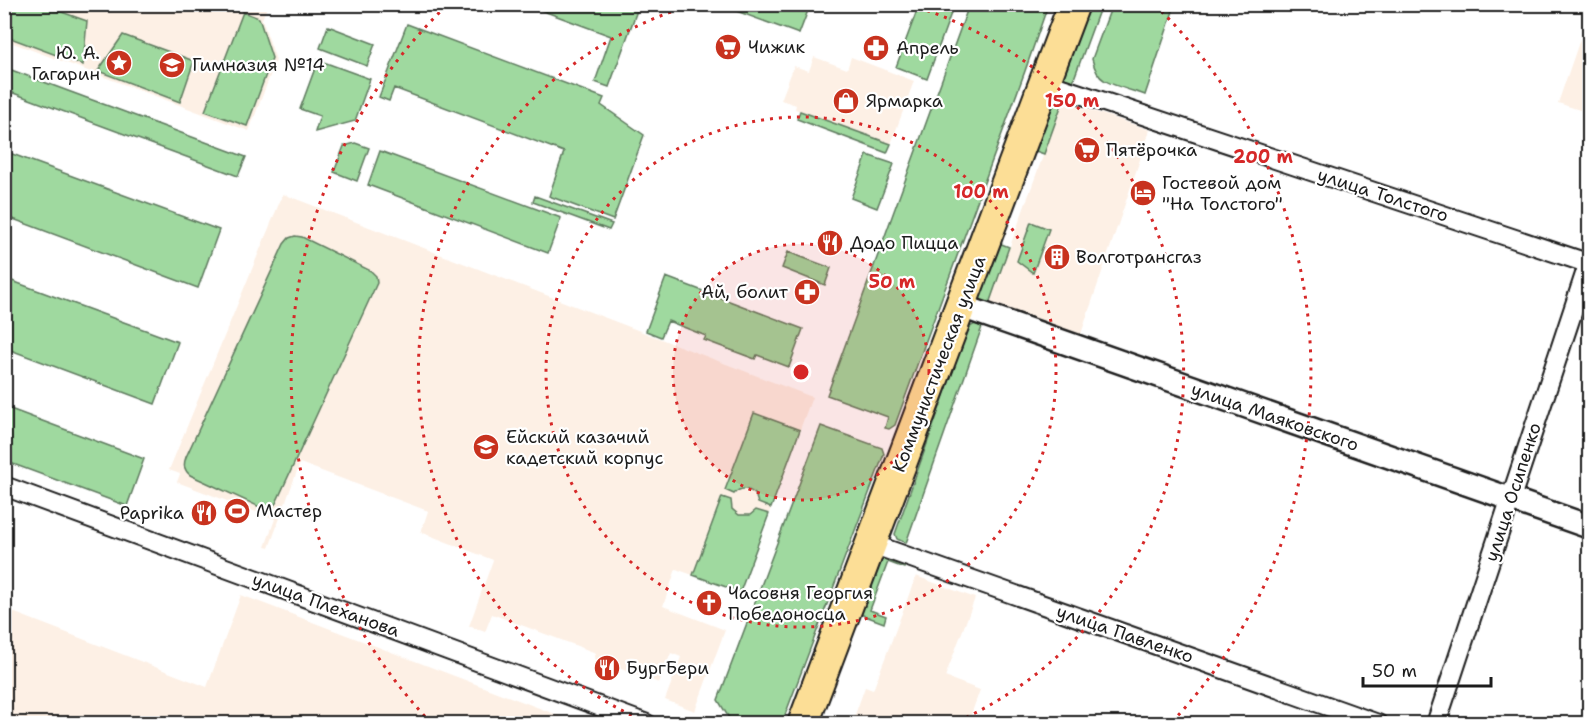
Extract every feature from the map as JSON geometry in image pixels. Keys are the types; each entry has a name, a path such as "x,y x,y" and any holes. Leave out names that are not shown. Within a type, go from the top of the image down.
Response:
{"main road":[{"name":"Коммунистическая улица","path":"803,723 1074,4"}],"street":[{"name":"улица Толстого","path":"1044,82 1589,262"},
{"name":"улица Осипенко","path":"1436,723 1589,262"},
{"name":"улица Маяковского","path":"961,306 1590,527"},
{"name":"улица Плеханова","path":"4,486 647,723"},
{"name":"улица Павленко","path":"872,544 1378,723"}],"shaded area":[{"name":"Гимназия №14","path":"4,5 268,5 262,19 276,60 249,131 5,40"},
{"path":"1587,19 1590,20 1589,113 1558,103"},
{"name":"Ярмарка","path":"814,57 847,69 851,57 914,81 891,144 795,109 796,105 781,100 794,66 809,71"},
{"path":"1063,101 1150,130 1080,337 989,304"},
{"name":"Ейский казачий кадетский корпус","path":"283,194 812,397 740,592 676,569 663,606 725,630 695,711 665,700 681,657 671,653 659,683 594,659 596,653 492,614 485,632 469,626 493,560 421,532 428,511 300,463 269,548 265,547 275,519 177,482 180,474 169,470"},
{"path":"916,576 975,598 945,677 980,690 968,723 852,723 865,687 873,690"},
{"path":"241,595 574,721 573,723 5,723 5,609 207,687"}],"green space":[{"path":"810,4 799,34 720,5"},
{"path":"12,5 42,5 87,21 83,65 5,36 5,25"},
{"path":"527,5 639,5 609,87 595,82 611,36"},
{"path":"919,5 954,5 927,79 896,67"},
{"path":"969,5 1048,5 895,425 889,429 885,428 888,417 827,395"},
{"path":"1089,5 1101,5 1072,84 1067,82 1063,75"},
{"path":"1112,5 1175,5 1145,95 1108,82 1099,76 1095,68 1092,59"},
{"path":"243,12 259,18 272,58 247,126 205,111"},
{"path":"407,24 604,98 601,105 644,135 613,220 549,196 564,152 394,88 389,101 379,97"},
{"path":"328,26 375,44 367,66 320,48"},
{"path":"123,35 194,61 180,102 98,71"},
{"path":"318,60 370,79 355,121 315,132 320,116 300,109"},
{"path":"6,68 246,157 238,176 5,90"},
{"path":"1057,99 1063,101 1044,154 1033,150 1050,102"},
{"path":"800,111 891,144 887,153 797,119"},
{"path":"355,143 369,148 357,181 334,172 344,146"},
{"path":"4,151 219,230 198,288 5,216"},
{"path":"380,151 561,218 548,253 368,185"},
{"path":"867,155 894,164 877,208 851,198"},
{"path":"535,196 612,224 609,230 533,202"},
{"path":"1031,222 1049,229 1033,273 1017,261"},
{"path":"302,237 371,271 376,276 377,283 276,503 271,508 264,509 190,475 185,469 185,462 284,244 289,238"},
{"path":"999,243 1009,247 989,304 980,300 979,297"},
{"path":"788,252 831,268 825,285 782,268"},
{"path":"666,277 803,329 789,367 757,355 755,359 704,340 706,336 668,321 661,337 646,331"},
{"path":"4,278 178,342 155,404 5,348"},
{"path":"975,324 982,327 906,543 897,539 895,534 968,328"},
{"path":"5,407 144,459 127,506 5,461"},
{"path":"754,413 800,430 771,508 758,503 755,494 750,490 741,489 734,494 725,490"},
{"path":"821,426 882,448 884,454 782,723 732,723 718,700"},
{"path":"722,497 731,500 732,509 739,515 750,515 756,510 769,514 740,592 693,575"},
{"path":"884,555 906,563 904,568 888,562 870,610 886,616 884,623 860,614"}],"place":[{"name":"Чижик","path":"728,47"},
{"name":"Апрель","path":"876,48"},
{"name":"Ю. А. Гагарин","path":"119,63"},
{"name":"Гимназия №14","path":"172,65"},
{"name":"Ярмарка","path":"846,101"},
{"name":"Пятёрочка","path":"1087,150"},
{"name":"Гостевой дом \"На Толстого\"","path":"1143,193"},
{"name":"Додо Пицца","path":"830,243"},
{"name":"Волготрансгаз","path":"1057,257"},
{"name":"Ай, болит","path":"807,292"},
{"name":"Ейский казачий кадетский корпус","path":"486,447"},
{"name":"Мастер","path":"237,511"},
{"name":"Paprika","path":"204,513"},
{"name":"Часовня Георгия Победоносца","path":"709,603"},
{"name":"БургБери","path":"607,668"}]}
